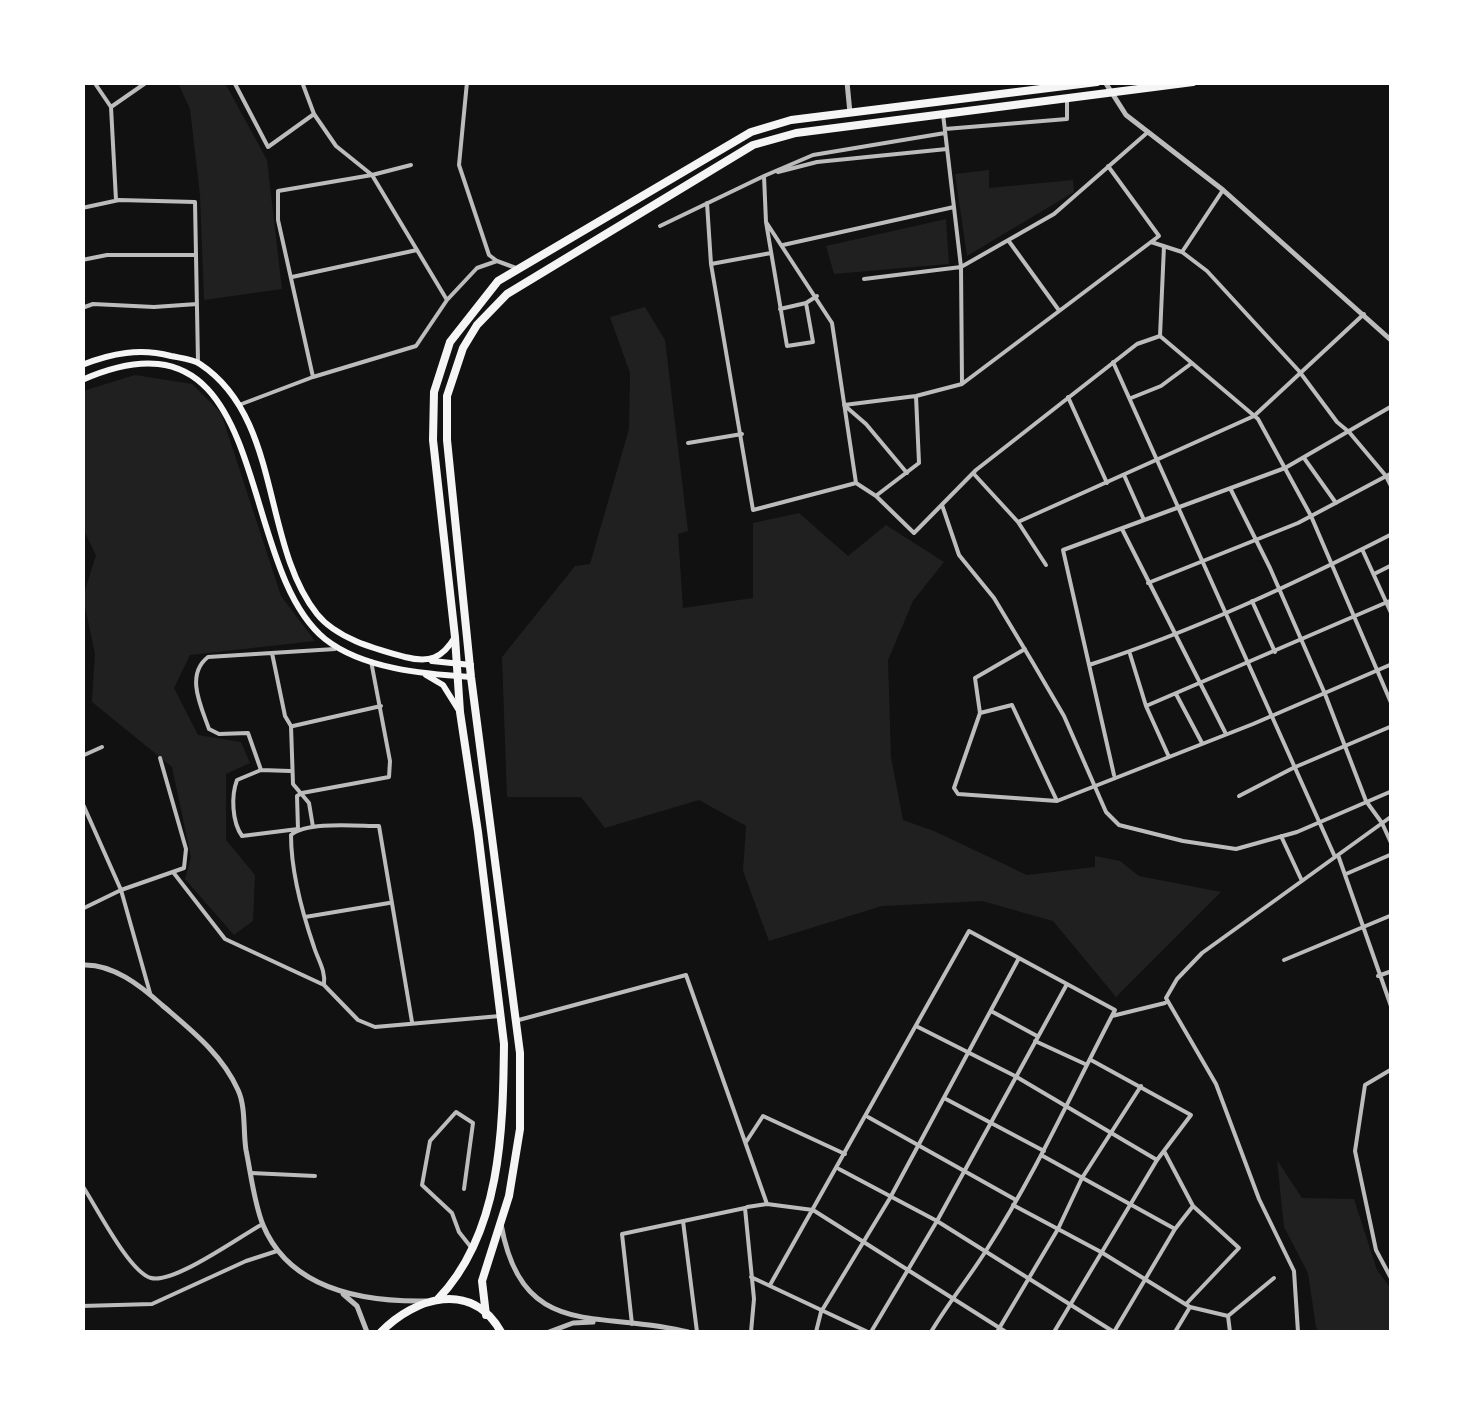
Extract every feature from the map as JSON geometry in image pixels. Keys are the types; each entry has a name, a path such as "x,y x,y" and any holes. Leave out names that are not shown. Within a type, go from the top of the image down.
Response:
{"highway":[{"path":"438,1299 458,1278 473,1250 490,1195 503,1115 504,1044 460,712 433,440 434,392 450,342 498,281 750,132 792,120 1097,82"},
{"path":"486,1316 482,1281 509,1196 520,1129 520,1053 471,677 447,440 447,396 463,348 478,325 508,294 754,145 796,132 1193,82"},
{"path":"381,1332 402,1312 438,1299 466,1304 503,1331"}],"main road":[{"path":"82,365 123,352 160,353 198,362 239,406 263,463 290,563 319,617 368,646 425,660 470,664"},
{"path":"82,380 116,367 149,364 176,370 208,390 228,417 245,454 276,561 293,603 327,641 388,668 471,677"},
{"path":"425,660 443,655 455,637"},
{"path":"420,673 443,685 460,712"}],"street":[{"path":"94,82 111,107 116,200"},
{"path":"111,107 147,82"},
{"path":"234,82 268,147 314,114"},
{"path":"467,82 459,165 489,255 519,269"},
{"path":"847,82 850,113"},
{"path":"1105,82 1126,114 1223,190 1392,341"},
{"path":"303,83 314,114 336,146 372,175 447,300"},
{"path":"660,226 813,155 945,131 1067,119 1067,99"},
{"path":"943,114 961,267 962,384"},
{"path":"864,279 961,267 1054,214 1148,132"},
{"path":"764,176 817,162 947,150"},
{"path":"314,377 278,220 278,191 372,175 410,164"},
{"path":"844,405 916,396 962,384 1159,236 1108,166"},
{"path":"764,176 766,222 787,346 814,342 806,303"},
{"path":"1182,252 1223,190"},
{"path":"82,208 116,200 196,202 198,362"},
{"path":"707,203 711,264 753,510 856,483 876,496 914,533 974,473 1112,362 1137,344 1160,336"},
{"path":"782,246 954,206"},
{"path":"766,222 832,322 856,483"},
{"path":"1008,240 1059,311"},
{"path":"1151,242 1182,252 1207,271 1299,371 1337,422 1389,474 1392,488"},
{"path":"1160,336 1164,246"},
{"path":"292,277 417,250"},
{"path":"711,264 771,253"},
{"path":"82,260 124,254 196,255"},
{"path":"239,406 314,377 416,346 447,300 478,268 497,260"},
{"path":"780,308 806,303 817,296"},
{"path":"82,308 94,304 197,304"},
{"path":"1018,522 1254,416 1364,314"},
{"path":"1160,336 1254,416 1311,516 1392,705"},
{"path":"1112,362 1205,561 1294,768 1346,874 1391,1007"},
{"path":"1131,398 1161,386 1193,362"},
{"path":"876,496 918,463 916,396"},
{"path":"1068,398 1106,483"},
{"path":"844,405 866,424 907,473"},
{"path":"1114,777 1064,550 1285,468 1392,406"},
{"path":"688,443 742,434"},
{"path":"1304,458 1336,502"},
{"path":"974,473 1018,522 1046,565"},
{"path":"1148,584 1311,516 1389,474"},
{"path":"1124,475 1144,520"},
{"path":"1230,488 1280,590 1366,801 1392,844"},
{"path":"942,505 959,554 994,598 1064,716 1106,812 1119,825 1236,849 1281,836 1392,790"},
{"path":"1122,528 1226,734"},
{"path":"1089,665 1280,590 1392,534"},
{"path":"1362,549 1389,601 1392,616"},
{"path":"1374,574 1392,566"},
{"path":"1252,601 1275,652"},
{"path":"1146,706 1389,601"},
{"path":"262,770 248,733 219,734 209,729 195,676 199,664 208,657 342,648"},
{"path":"1025,650 976,678 980,713 954,788 958,794 1057,801 1392,664"},
{"path":"1129,652 1146,706 1169,757"},
{"path":"272,653 285,716 291,726 293,784 310,803 313,827"},
{"path":"324,985 292,855 292,835 298,829 297,796 389,777 390,761 371,661"},
{"path":"1176,694 1202,744"},
{"path":"980,713 1012,705 1057,801"},
{"path":"291,726 381,706"},
{"path":"1239,796 1392,726"},
{"path":"82,756 102,748"},
{"path":"82,909 121,890 184,868 186,849 160,758"},
{"path":"290,771 262,770 237,780 234,790 238,833 253,836 313,827 379,826 412,1022"},
{"path":"82,802 121,890 150,994"},
{"path":"1298,1332 1294,1272 1260,1199 1216,1084 1166,998 1177,979 1202,953 1392,816"},
{"path":"1281,836 1302,881"},
{"path":"1346,874 1392,854"},
{"path":"172,872 225,939 324,985 358,1020 375,1027 500,1016"},
{"path":"306,917 389,903"},
{"path":"1284,960 1392,915"},
{"path":"770,1286 969,932 1115,1010 1069,1106 1015,1202 930,1332"},
{"path":"816,1332 821,1312 890,1198 1019,958"},
{"path":"82,964 98,964 150,994 212,1050 239,1092 262,1224 278,1251 293,1266 341,1292 357,1306 368,1332"},
{"path":"1378,976 1392,971"},
{"path":"515,1020 686,975 767,1204"},
{"path":"751,1276 869,1332 937,1222 1067,984"},
{"path":"1112,1016 1168,1002"},
{"path":"991,1011 1086,1065"},
{"path":"916,1026 1069,1106 1157,1160"},
{"path":"1054,1332 1128,1204 1191,1115 1089,1058"},
{"path":"1392,1069 1365,1085 1355,1151 1376,1250 1392,1280"},
{"path":"632,1324 622,1234 767,1204 812,1210 1001,1331 1082,1178 1141,1086"},
{"path":"944,1098 1175,1228"},
{"path":"464,1189 473,1123 456,1112 430,1140 422,1185 452,1213 458,1232 473,1250"},
{"path":"746,1143 763,1116 844,1154"},
{"path":"866,1116 965,1170 1188,1306 1228,1316"},
{"path":"1164,1151 1193,1206 1239,1248 1188,1306 1176,1332"},
{"path":"837,1168 986,1251 1114,1332 1175,1228 1193,1206"},
{"path":"251,1173 315,1176"},
{"path":"82,1185 136,1268 152,1278 172,1276 262,1224"},
{"path":"745,1208 754,1299 751,1332"},
{"path":"683,1221 696,1332"},
{"path":"500,1222 514,1273 534,1297 549,1307 600,1322"},
{"path":"82,1306 152,1304 246,1261 278,1251"},
{"path":"1228,1316 1274,1278"},
{"path":"341,1292 364,1298 426,1301"},
{"path":"1228,1316 1230,1332"},
{"path":"549,1332 573,1324 600,1322 666,1326 688,1332"}],"shaded area":[{"path":"178,83 225,83 267,160 282,289 204,300 200,195 190,109"},
{"path":"989,170 989,188 1073,180 1074,192 967,256 955,174"},
{"path":"946,219 949,264 834,274 826,246"},
{"path":"645,307 665,340 688,531 678,534 683,608 753,598 753,523 799,513 848,556 886,525 944,562 913,601 888,660 891,757 903,820 1027,875 1095,867 1095,856 1120,861 1139,876 1221,892 1116,997 1053,921 982,901 882,906 769,941 743,871 746,826 699,800 605,828 581,797 507,797 502,657 575,566 590,564 629,429 630,373 610,317"},
{"path":"135,375 192,384 221,413 281,596 315,641 190,655 174,688 198,735 241,742 250,763 226,774 226,840 255,875 253,921 234,935 185,879 191,857 172,767 92,702 95,654 83,597 96,555 83,529 83,391"},
{"path":"1277,1160 1302,1198 1354,1199 1377,1270 1391,1289 1391,1332 1319,1332 1308,1273 1284,1227"}]}
